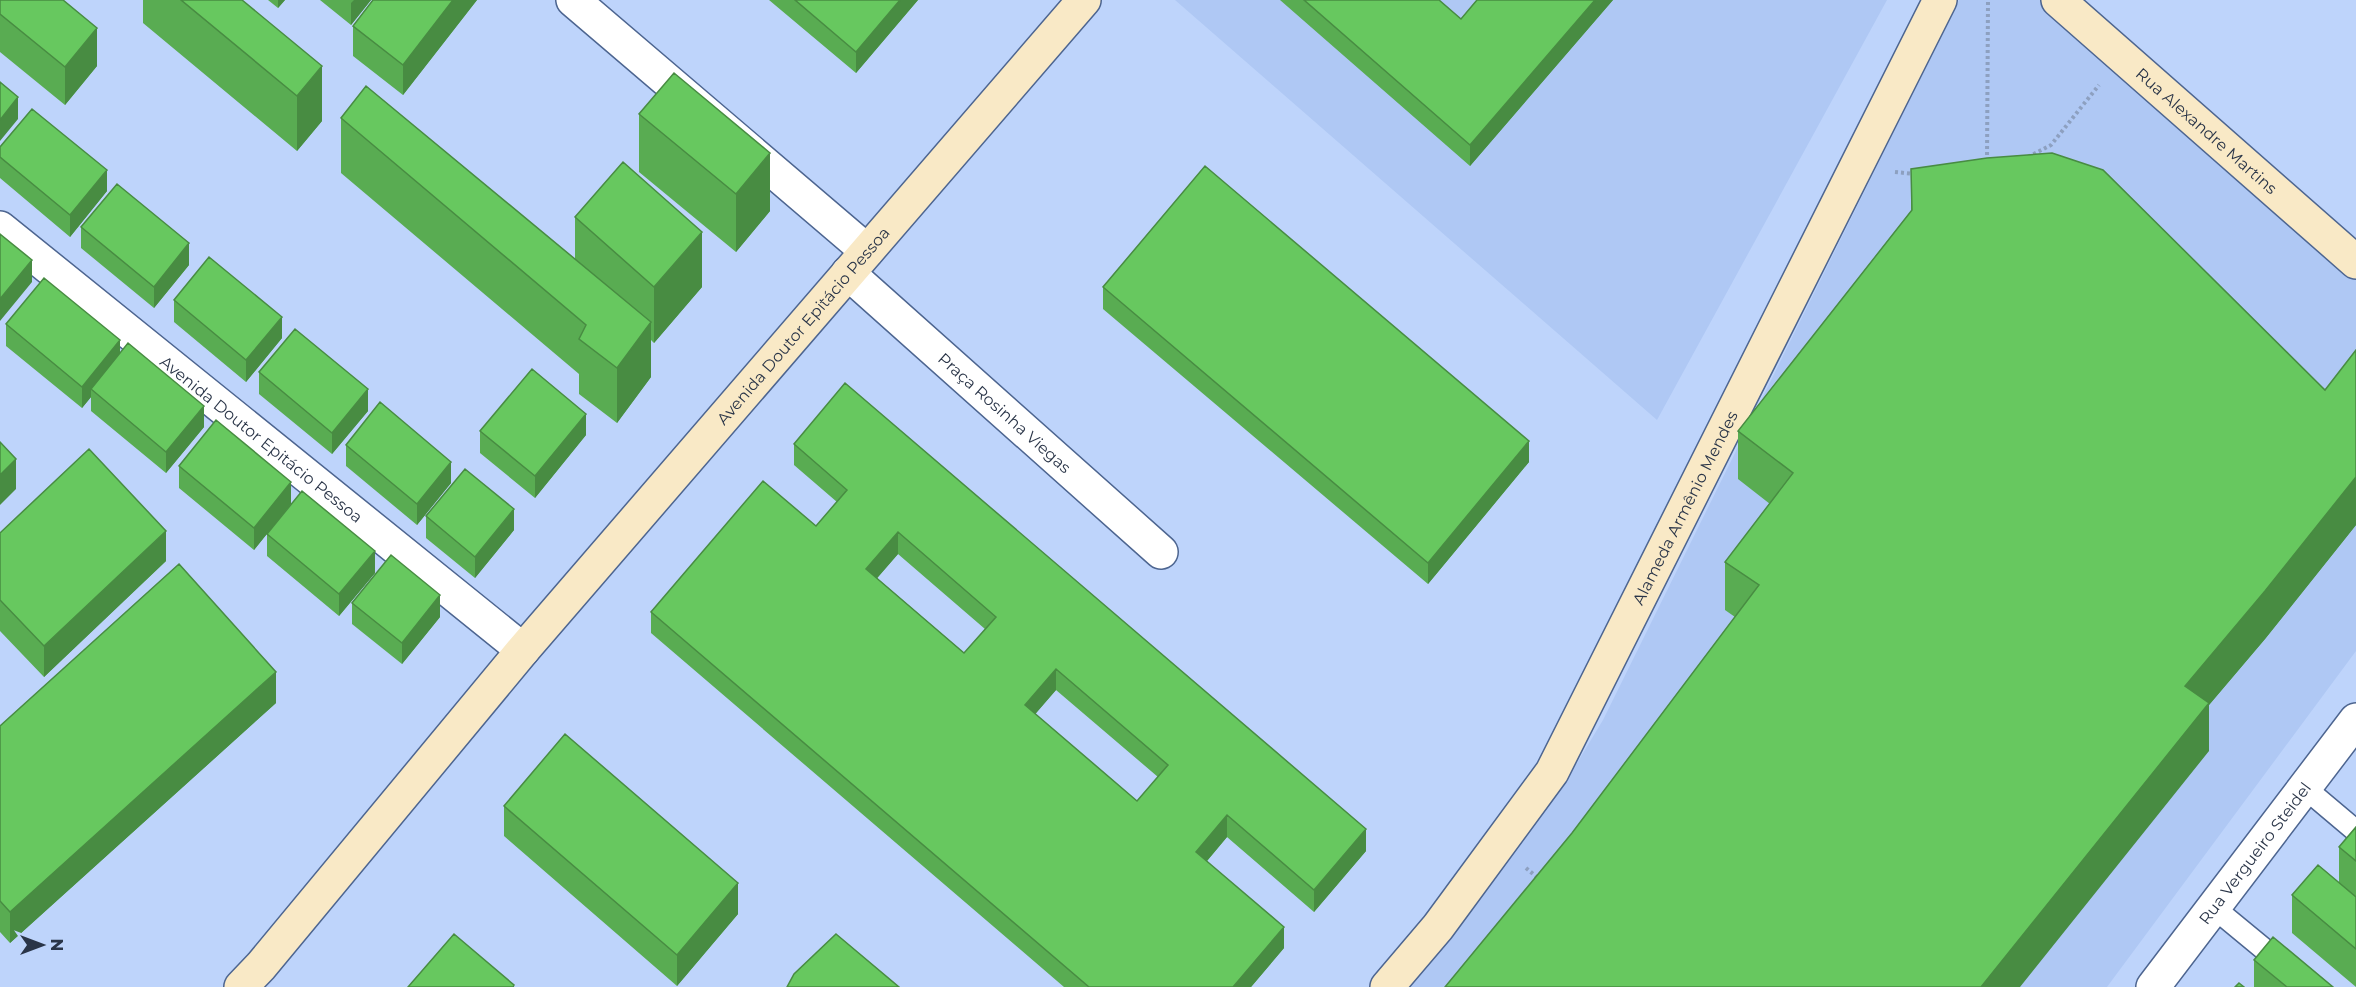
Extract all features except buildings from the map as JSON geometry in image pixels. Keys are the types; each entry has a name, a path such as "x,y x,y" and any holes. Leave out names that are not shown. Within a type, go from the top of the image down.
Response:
{"main road":[{"name":"Avenida Doutor Epitácio Pessoa","path":"241,987 261,966 523,650 1084,0"},
{"name":"Alameda Armênio Mendes","path":"1388,987 1438,927 1552,772 1940,0"},
{"name":"Rua Alexandre Martins","path":"2058,0 2356,262"}],"street":[{"name":"Praça Rosinha Viegas","path":"573,0 857,262 1161,552"},
{"name":"Avenida Doutor Epitácio Pessoa","path":"0,228 523,650"},
{"name":"Rua Vergueiro Steidel","path":"2153,987 2356,720"}],"lane":[{"path":"2304,788 2356,831"},
{"path":"2213,907 2310,987"}],"path":[{"path":"1987,167 1988,0"},
{"path":"2024,159 2051,144 2122,56"},
{"path":"1856,167 1920,175"},
{"path":"1524,867 1543,882"}],"shaded area":[{"path":"1175,0 1887,0 1657,420"},
{"path":"1959,0 2041,0 2096,42 2356,267 2356,651 2107,987 1403,987 1577,763 1603,720"}]}
